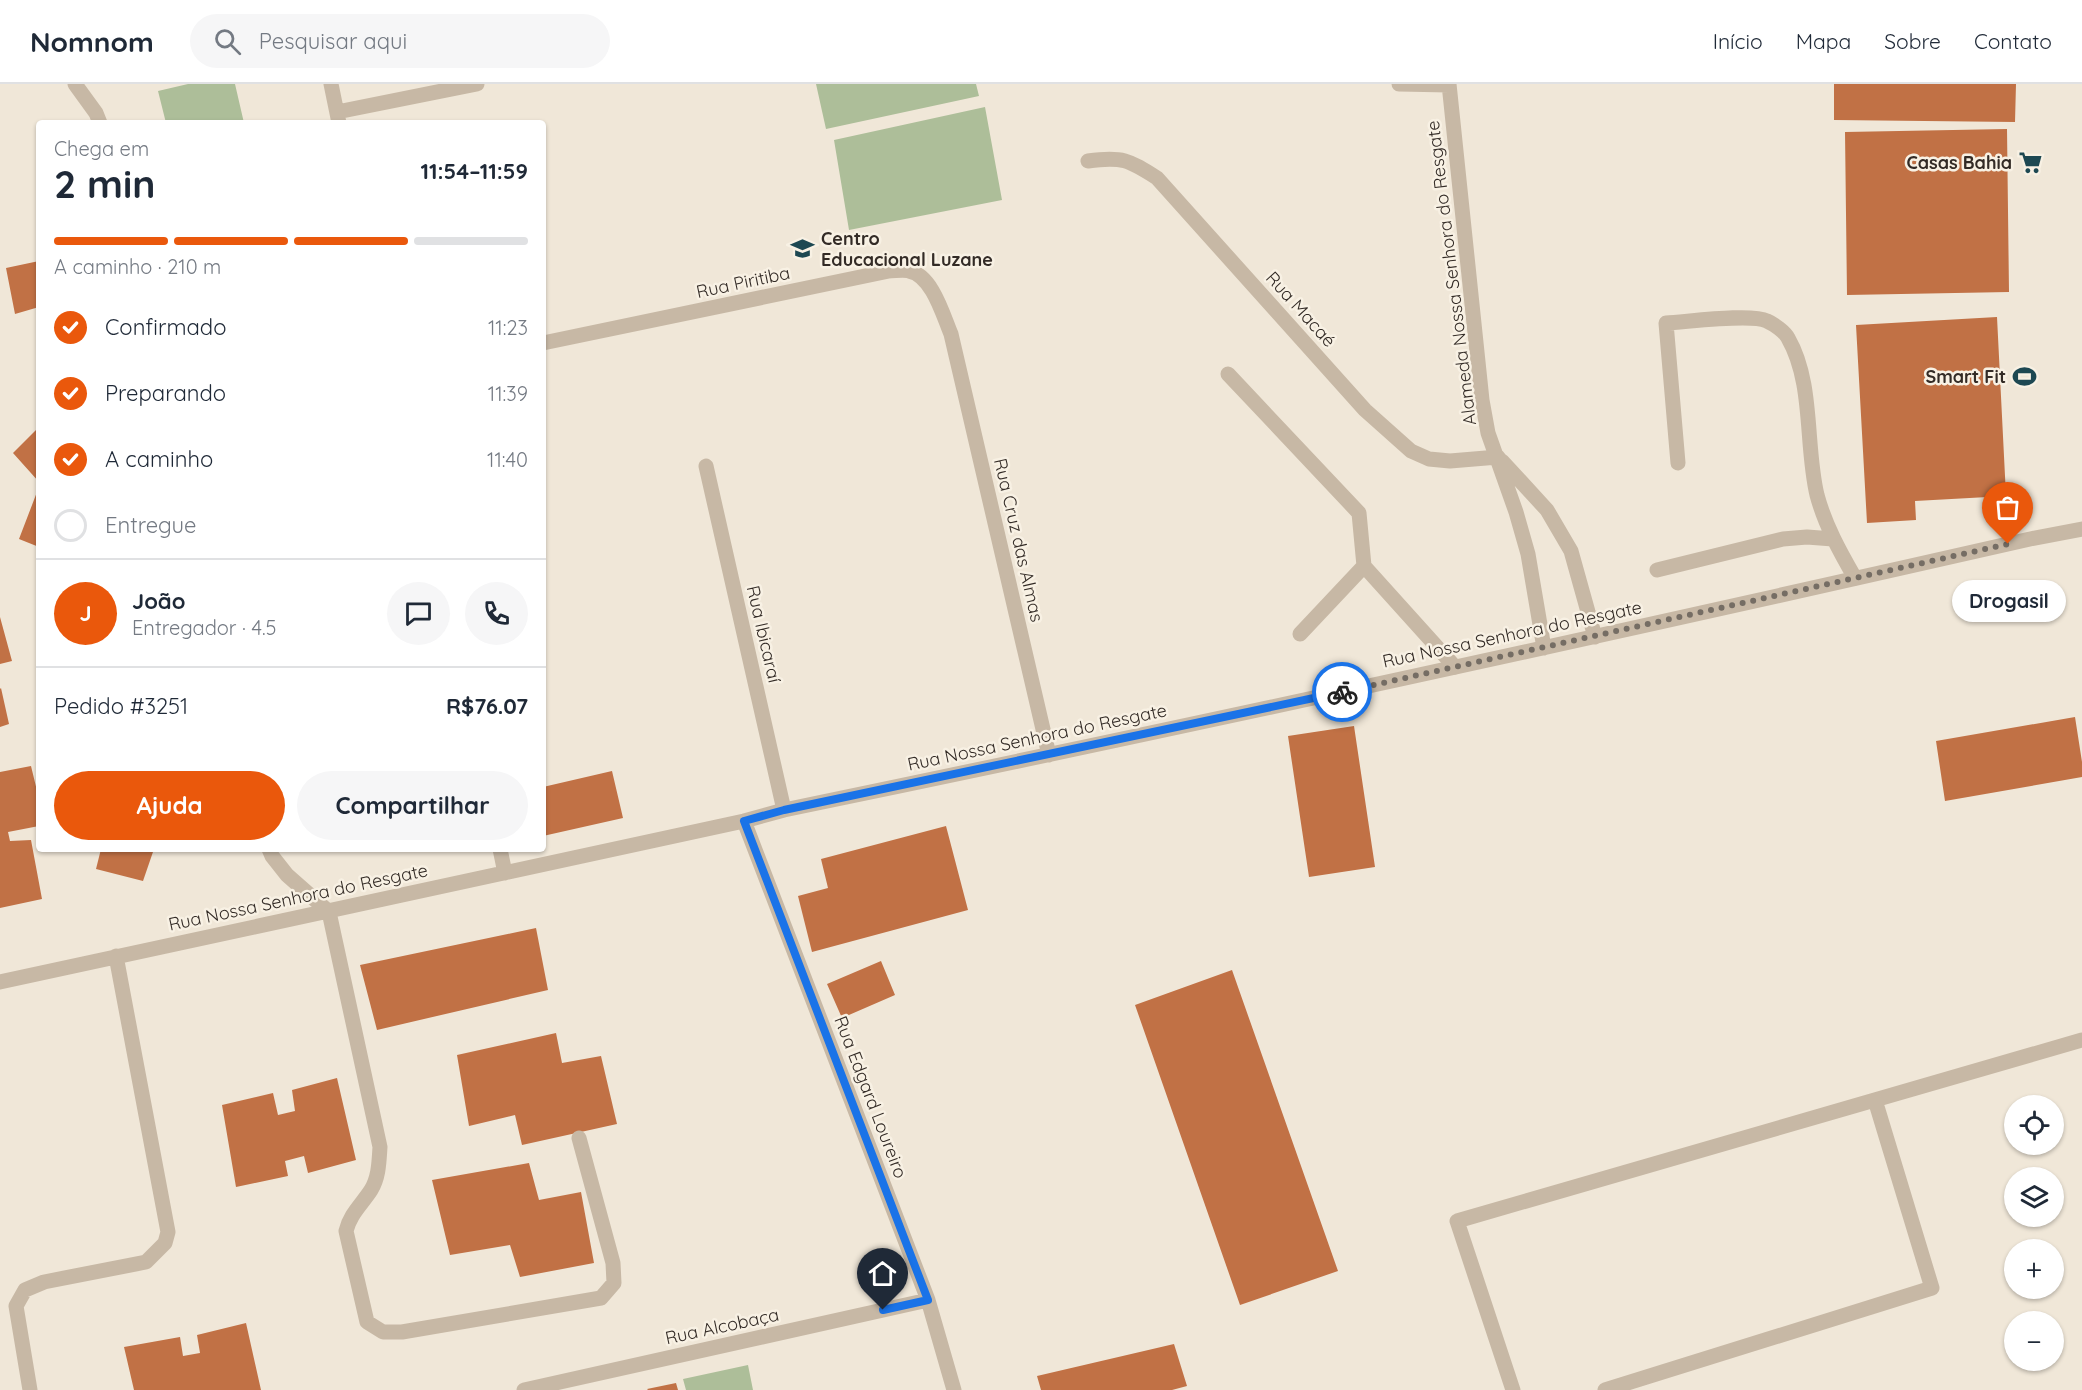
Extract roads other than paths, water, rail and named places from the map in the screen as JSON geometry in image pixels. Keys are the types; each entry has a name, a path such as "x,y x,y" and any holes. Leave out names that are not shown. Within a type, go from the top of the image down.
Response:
{"street":[{"path":"75,84 99,120"},
{"path":"331,84 338,117 477,84"},
{"path":"1399,84 1449,85"},
{"name":"Alameda Nossa Senhora do Resgate","path":"1449,85 1482,400 1488,432 1528,554 1544,648"},
{"name":"Rua Macaé","path":"1088,161 1112,157 1133,162 1157,178 1365,410 1411,451 1429,459 1498,457"},
{"name":"Rua Piritiba","path":"546,343 889,271 910,270 922,278 934,292 951,334"},
{"path":"1678,463 1666,323 1738,318 1766,320 1787,335 1796,356 1803,380 1811,463 1818,496 1833,539 1855,578"},
{"name":"Rua Cruz das Almas","path":"951,334 1049,755"},
{"path":"1228,374 1359,513 1364,566 1455,667"},
{"name":"Alameda Nossa Senhora do Resgate","path":"1498,457 1547,510 1571,551 1594,637"},
{"name":"Rua Ibicaraí","path":"706,466 784,810"},
{"name":"Rua Nossa Senhora do Resgate","path":"0,982 744,821 784,810 1544,648 2030,539 2082,530"},
{"path":"1657,570 1783,539 1807,537 1833,539"},
{"path":"1300,634 1364,566"},
{"name":"Rua Edgard Loureiro","path":"744,821 928,1300 954,1390"},
{"path":"270,852 287,875 329,912 381,1147 373,1188 349,1218 346,1231 368,1322 383,1332 402,1332 601,1298 614,1283 613,1263 579,1138"},
{"path":"501,852 505,873"},
{"path":"30,1390 16,1306 25,1290 44,1282 146,1262 165,1243 168,1232 116,956"},
{"path":"1513,1390 1457,1221 2082,1040"},
{"path":"1605,1390 1932,1288 1875,1100"},
{"name":"Rua Alcobaça","path":"524,1390 928,1300"}],"place":[{"name":"Casas Bahia","path":"2030,162"},
{"name":"Centro Educacional Luzane","path":"803,248"},
{"name":"Smart Fit","path":"2024,376"},
{"name":"Drogasil","path":"2008,544"}]}
